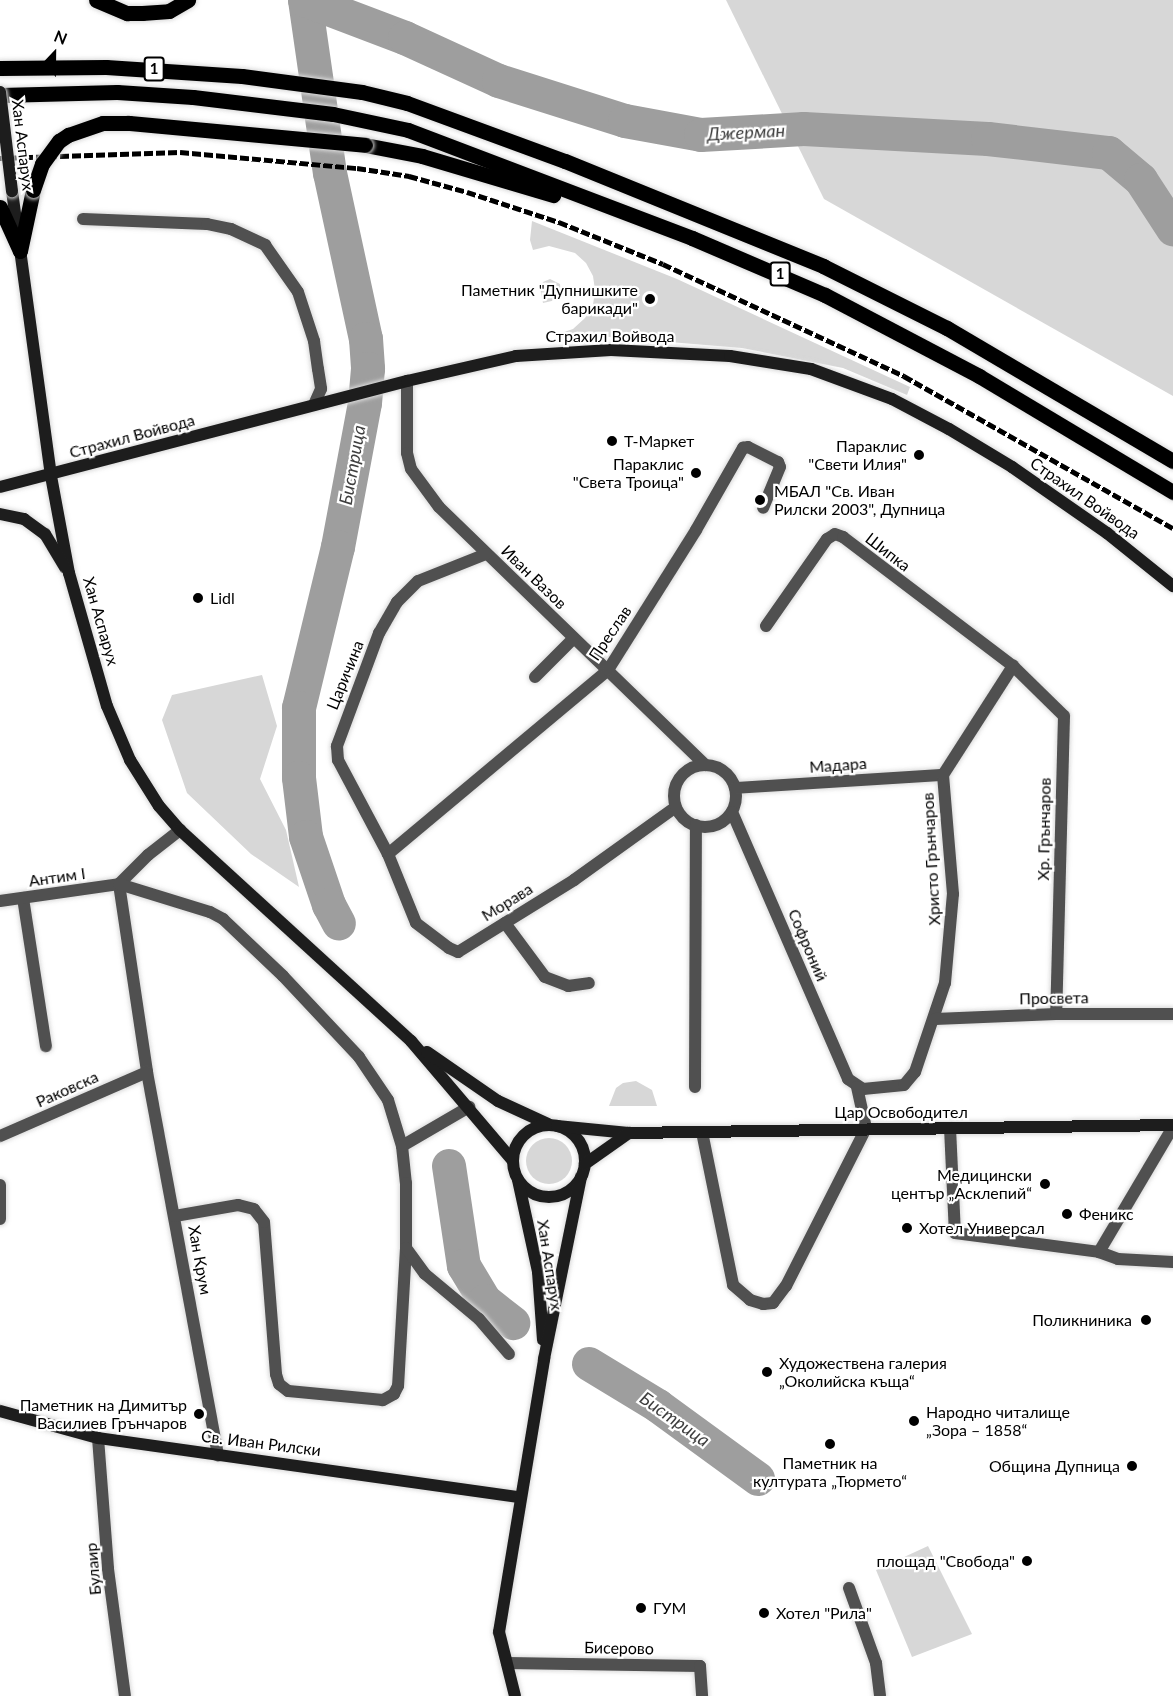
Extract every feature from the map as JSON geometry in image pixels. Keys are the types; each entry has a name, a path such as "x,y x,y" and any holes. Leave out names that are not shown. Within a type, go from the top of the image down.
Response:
{"main road":[{"path":"96,0 127,13 155,13 169,11 188,0"},
{"path":"0,61 106,67"},
{"name":"1","path":"0,68 106,67 307,83 362,92 407,103 478,128 720,222 823,266 947,328 1173,461"},
{"name":"1","path":"0,93 117,92 306,110 360,118 432,139 774,271 873,318 980,376 1173,492"},
{"path":"20,251 33,190 42,164 59,141 74,132 103,123 129,123 365,146 422,156 692,238"},
{"path":"0,207 20,251"}],"street":[{"name":"Хан Аспарух","path":"0,93 51,476 69,573 116,731 142,783 180,830 411,1041 513,1161"},
{"path":"83,219 207,224 231,229 265,245 298,292 305,311 314,341 321,389 314,405"},
{"name":"Страхил Войвода","path":"0,487 51,476 407,381 528,354 611,350 730,356 811,369 892,399 949,429 1012,467 1107,532 1173,586"},
{"name":"Иван Вазов","path":"407,381 405,432 411,469 439,507 705,765"},
{"name":"Преслав","path":"388,854 608,670 696,530 743,448 748,447 778,462 780,467 764,508"},
{"path":"0,514 24,519 45,534 69,573"},
{"name":"Шипка","path":"766,626 827,539 835,534 843,537 1013,666"},
{"name":"Царичина","path":"388,854 338,760 337,746 340,733 379,633 397,602 418,581 486,554"},
{"path":"535,677 573,639"},
{"name":"Христо Грънчаров","path":"857,1087 872,1089 904,1085 910,1080 935,1019 945,982 953,913 943,775 1013,666"},
{"name":"Хр. Грънчаров","path":"1013,666 1064,716 1056,1014"},
{"path":"705,765 724,771 735,788 735,804 732,812 716,825 696,825 688,821 676,807 675,797 680,778 695,767 705,765"},
{"name":"Мадара","path":"735,788 943,775"},
{"name":"Морава","path":"388,854 416,923 449,948 459,952 574,880 676,807"},
{"name":"Софроний","path":"732,812 848,1078 857,1087"},
{"path":"695,1088 696,825"},
{"path":"175,1216 238,1205 254,1209 264,1222 276,1374 279,1384 288,1391 383,1400 394,1394 398,1386 406,1248 406,1184 402,1146 388,1100 364,1064 320,1013 223,919 189,903 172,901 119,884 148,855 180,830"},
{"name":"Антим I","path":"0,901 119,884"},
{"name":"Хан Крум","path":"119,884 147,1072 218,1455"},
{"path":"23,898 46,1046"},
{"path":"505,923 544,977 568,986 589,982"},
{"name":"Просвета","path":"935,1019 1056,1014 1173,1014"},
{"name":"Хан Аспарух","path":"411,1041 498,1101 553,1125"},
{"name":"Раковска","path":"0,1137 147,1072"},
{"path":"702,1132 733,1285 750,1300 763,1304 773,1303 786,1286 866,1128 857,1087"},
{"path":"402,1146 469,1107"},
{"path":"553,1125 565,1128 578,1140 585,1164 581,1177 564,1193 548,1196 533,1193 517,1176 513,1161 516,1147 523,1135 535,1127 553,1125"},
{"name":"Цар Освободител","path":"553,1125 629,1132 1173,1126"},
{"path":"1099,1252 1173,1126"},
{"path":"950,1128 955,1233 1099,1252 1118,1259 1173,1262"},
{"path":"585,1164 629,1132"},
{"name":"Хан Аспарух","path":"517,1176 538,1272 544,1359"},
{"name":"Хан Аспарух","path":"515,1696 499,1632 544,1359 581,1177"},
{"path":"0,1185 0,1219"},
{"path":"406,1248 425,1274 479,1319 509,1354"},
{"name":"Св. Иван Рилски","path":"0,1411 98,1438 520,1497"},
{"name":"Булаир","path":"98,1438 108,1569 125,1696"},
{"path":"849,1588 876,1663 880,1696"},
{"name":"Бисерово","path":"507,1663 700,1666 702,1696"}],"shaded area":[{"path":"726,0 1173,0 1173,396 824,199"},
{"path":"532,221 677,279 910,387 907,395 843,368 742,348 561,333 573,329 585,318 593,305 595,290 593,276 586,263 575,253 549,246 533,250 530,240"},
{"path":"550,279 560,284 561,294 556,300 543,303 540,288 543,282"},
{"path":"262,675 277,726 260,779 286,830 299,887 251,854 187,793 162,720 172,695"},
{"path":"636,1081 652,1090 657,1106 609,1106 616,1088 623,1083"},
{"path":"549,1138 565,1145 572,1161 565,1177 549,1184 533,1177 526,1161 533,1145"},
{"path":"928,1546 972,1634 912,1657 876,1570"}],"waterway":[{"name":"Бистрица","path":"305,0 330,173 366,339 368,369 365,403 338,547 299,708 299,778 306,837 329,905 339,924"},
{"name":"Джерман","path":"305,0 405,38 499,81 625,121 701,135 804,129 988,139 1109,153 1141,180 1173,229"},
{"name":"Бистрица","path":"449,1166 464,1266 485,1301 513,1323"},
{"name":"Бистрица","path":"589,1364 658,1406 758,1479"}],"railway":[{"path":"0,158 180,152 357,168 409,176 467,192 559,222 663,264 904,376 1173,528"}],"place":[{"name":"Паметник \"Дупнишките барикади\"","path":"650,299"},
{"name":"Т-Маркет","path":"612,441"},
{"name":"Параклис \"Свети Илия\"","path":"919,455"},
{"name":"Параклис \"Света Троица\"","path":"696,473"},
{"name":"МБАЛ \"Св. Иван Рилски 2003\", Дупница","path":"760,500"},
{"name":"Lidl","path":"198,598"},
{"name":"Медицински център „Асклепий“","path":"1045,1184"},
{"name":"Феникс","path":"1067,1214"},
{"name":"Хотел Универсал","path":"907,1228"},
{"name":"Поликниника","path":"1146,1320"},
{"name":"Художествена галерия „Околийска къща“","path":"767,1372"},
{"name":"Паметник на Димитър Василиев Грънчаров","path":"199,1414"},
{"name":"Народно читалище „Зора – 1858“","path":"914,1421"},
{"name":"Паметник на културата „Тюрмето“","path":"830,1444"},
{"name":"Община Дупница","path":"1132,1466"},
{"name":"площад \"Свобода\"","path":"1027,1561"},
{"name":"ГУМ","path":"641,1608"},
{"name":"Хотел \"Рила\"","path":"764,1613"}]}
